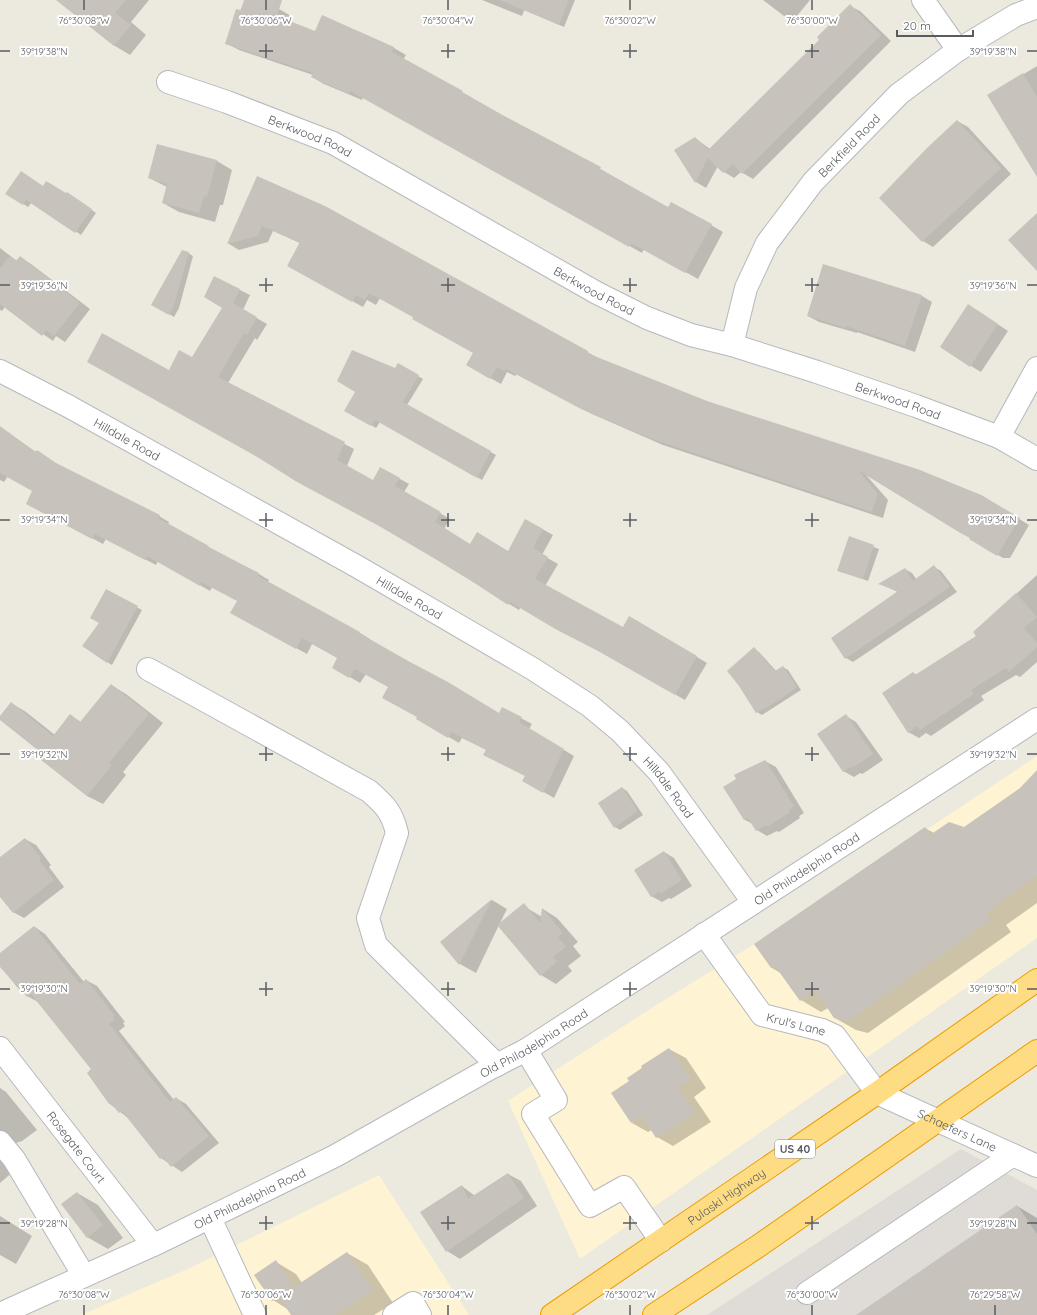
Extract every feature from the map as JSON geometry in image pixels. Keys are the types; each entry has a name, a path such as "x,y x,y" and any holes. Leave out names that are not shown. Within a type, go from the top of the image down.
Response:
{"highway":[{"name":"Pulaski Highway","path":"552,1315 661,1242 877,1093 1037,980"},
{"path":"654,1315 760,1245 1037,1051"}],"street":[{"path":"923,0 958,50"},
{"name":"Berkfield Road","path":"732,345 746,288 767,243 813,182 899,94 958,50 1016,15 1037,7"},
{"name":"Berkwood Road","path":"168,82 228,102 333,143 596,293 647,318 691,335 732,345 817,372 999,437 1037,459"},
{"path":"999,437 1037,368"},
{"name":"Hilldale Road","path":"0,371 68,406 358,567 533,669 590,706 620,731 659,772 753,902"},
{"path":"148,669 369,791 386,805 394,819 397,833 368,918 376,945 497,1065"},
{"name":"Old Philadelphia Road","path":"2,1311 41,1306 84,1276 210,1218 335,1156 526,1050 1037,719"},
{"name":"Krul's Lane","path":"704,934 762,1015 822,1030 835,1036 877,1093"},
{"name":"Rosegate Court","path":"0,1048 153,1245"},
{"path":"526,1050 556,1100 533,1114 590,1206 624,1187 661,1242"},
{"name":"Schaefers Lane","path":"877,1093 1037,1166"},
{"path":"0,1142 7,1165 84,1276"},
{"path":"807,1292 1013,1155"},
{"path":"210,1218 255,1315"},
{"path":"394,1315 413,1304 420,1315"}],"shaded area":[{"path":"1037,756 1037,938 580,1259 508,1101 650,1009 756,943"},
{"path":"961,1149 1037,1190 1037,1315 707,1315"},
{"path":"379,1175 469,1315 81,1315 192,1267"}],"building":[{"path":"56,0 126,0 115,13 131,25 114,46"},
{"path":"244,0 282,0 277,16 315,31 322,15 394,47 392,52 463,91 462,92 506,117 601,167 600,169 668,207 671,202 712,224 685,273 631,243 629,247 350,91 349,94 311,77 313,73 225,44 236,9 241,10"},
{"path":"500,0 569,0 559,25"},
{"path":"850,4 881,35 742,174 733,164 723,173 708,158 695,183 674,150 695,137 708,150 819,40 817,37"},
{"path":"1023,73 1037,97 1037,177 987,95"},
{"path":"957,120 1001,168 922,242 879,198 927,148"},
{"path":"157,144 217,160 207,197 204,196 199,213 162,203 167,184 148,178"},
{"path":"21,171 43,186 46,181 66,193 67,192 92,209 75,233 26,200 23,205 5,194"},
{"path":"257,176 325,206 588,351 587,353 707,401 920,470 981,495 1020,518 997,556 969,539 971,538 962,534 858,470 878,494 872,512 652,439 581,409 506,369 504,371 497,367 490,379 466,365 473,353 412,319 413,317 369,293 365,300 356,295 352,302 287,266 300,242 262,226 258,236 227,244"},
{"path":"1037,213 1037,271 1008,240"},
{"path":"182,250 189,252 174,305 169,315 151,305"},
{"path":"10,256 16,261 20,256 80,303 54,336 46,330 42,336 0,304 0,268"},
{"path":"823,264 922,295 905,346 846,326 846,328 807,316"},
{"path":"214,276 240,289 233,303 257,317 247,335 244,333 218,377 345,442 337,460 373,480 380,467 400,478 395,486 441,512 435,522 470,544 477,532 508,551 525,519 543,529 533,548 548,557 535,579 623,627 629,616 697,656 675,695 600,652 557,630 510,602 508,605 461,574 379,526 297,482 259,458 87,362 102,333 169,370 179,350 192,357 222,308 204,297"},
{"path":"968,304 998,324 970,367 940,347"},
{"path":"352,350 395,368 398,363 419,375 403,402 491,451 477,478 375,420 371,426 344,411 355,392 337,381"},
{"path":"0,426 35,452 37,450 56,463 160,515 158,518 209,546 208,547 259,573 258,576 448,682 499,713 502,707 522,717 519,722 564,749 543,793 522,781 525,776 483,755 486,750 451,732 448,738 416,719 417,717 382,698 388,687 355,669 349,678 332,668 337,658 302,638 296,649 230,613 237,601 201,582 200,586 147,556 145,560 95,534 92,539 26,504 32,491 0,473"},
{"path":"849,536 874,545 863,579 837,571"},
{"path":"934,565 950,587 845,659 831,638 898,591 878,584 905,568 913,581"},
{"path":"106,589 138,606 107,663 82,646 99,623 90,618"},
{"path":"1016,593 1037,617 1024,628 1037,643 1037,647 1009,672 1006,668 971,690 974,694 920,730 917,726 908,733 882,693 913,672 915,675 976,636 973,632"},
{"path":"754,647 775,671 783,666 797,687 781,699 756,713 739,686 727,671"},
{"path":"111,684 149,714 109,763 112,765 87,796 41,760 44,755 0,720 0,716 11,702 53,736 70,714 80,722"},
{"path":"846,714 873,754 856,766 850,767 843,772 817,734"},
{"path":"765,760 794,806 789,810 790,812 767,827 766,825 756,831 748,818 744,820 723,787 736,779 734,775"},
{"path":"1037,770 1037,876 986,913 991,920 847,1022 834,1018 815,990 800,1001 775,966 771,968 754,944 925,827 930,835 949,822 964,827 1020,788"},
{"path":"622,787 638,811 614,828 598,803"},
{"path":"25,838 41,858 39,860 54,880 13,913 0,897 0,857"},
{"path":"664,851 682,880 660,894 659,892 651,897 634,870"},
{"path":"492,899 459,965 440,942"},
{"path":"524,903 540,923 542,908 563,933 558,937 566,947 553,957 557,962 540,976 497,925"},
{"path":"34,926 80,984 86,979 115,1016 113,1017 115,1020 109,1024 170,1102 176,1097 209,1136 171,1167 163,1157 160,1159 122,1111 119,1113 111,1103 109,1104 87,1073 91,1069 31,994 27,997 0,967 0,953"},
{"path":"669,1048 691,1079 678,1087 695,1113 656,1138 642,1116 631,1123 611,1093 629,1081 627,1078 642,1068 641,1066"},
{"path":"508,1173 524,1198 446,1252 420,1212 462,1185 468,1199"},
{"path":"77,1192 103,1225 87,1238 61,1204"},
{"path":"1017,1205 1037,1234 1037,1315 856,1315"},
{"path":"347,1252 373,1290 336,1315 291,1315 279,1297"},
{"path":"276,1260 293,1287 272,1301 254,1275"}]}
